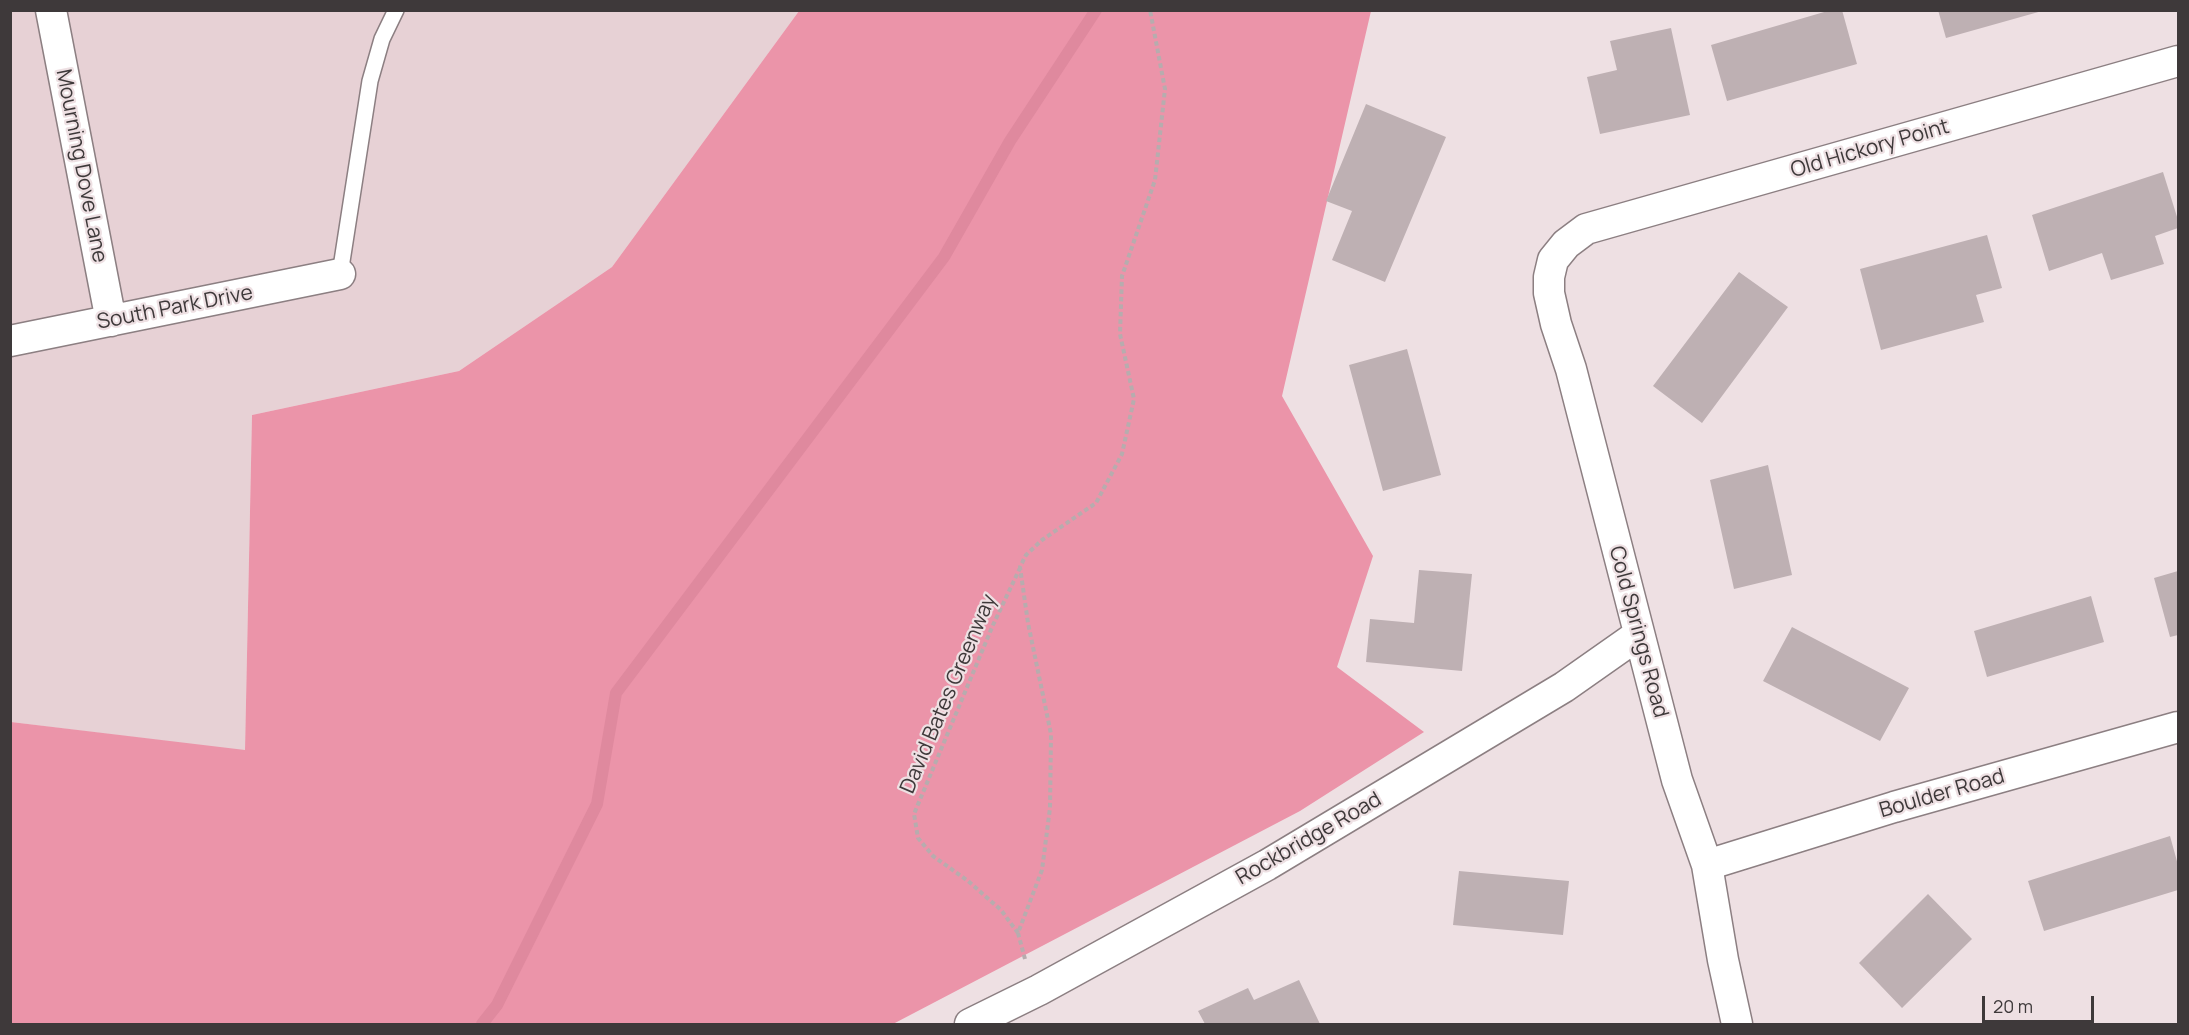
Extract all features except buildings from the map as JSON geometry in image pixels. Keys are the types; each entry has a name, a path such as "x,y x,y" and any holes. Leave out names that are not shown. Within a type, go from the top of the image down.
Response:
{"street":[{"name":"Mourning Dove Lane","path":"51,10 111,321"},
{"name":"Old Hickory Point","path":"1566,244 1586,229 2178,61"},
{"name":"Cold Springs Road","path":"1566,244 1553,260 1549,277 1549,292 1556,324 1571,369 1677,780 1707,865 1723,960 1737,1024"},
{"name":"South Park Drive","path":"10,341 340,274"},
{"name":"Rockbridge Road","path":"970,1024 1039,990 1267,865 1564,687 1638,635"},
{"name":"Boulder Road","path":"1707,865 1894,807 2178,727"}],"lane":[{"path":"340,274 370,81 382,39 396,10"}],"path":[{"name":"David Bates Greenway","path":"1039,990 1026,965 1018,933 1001,910 968,881 933,856 918,838 914,814 993,625 1026,555 1042,540 1096,502 1122,454 1134,399 1120,334 1122,276 1155,180 1165,89 1150,10"},
{"name":"David Bates Greenway","path":"1018,933 1042,870 1050,808 1051,734 1028,622 1020,567"}],"shaded area":[{"path":"11,11 799,11 612,267 459,371 252,415 245,751 11,722"},
{"path":"799,11 1371,11 1282,396 1373,556 1337,667 1424,732 1300,811 893,1024 11,1024 11,722 245,750 252,415 459,371 612,267"}],"waterway":[{"path":"482,1024 497,1005 597,804 616,693 944,257 1010,141 1096,10"}]}
